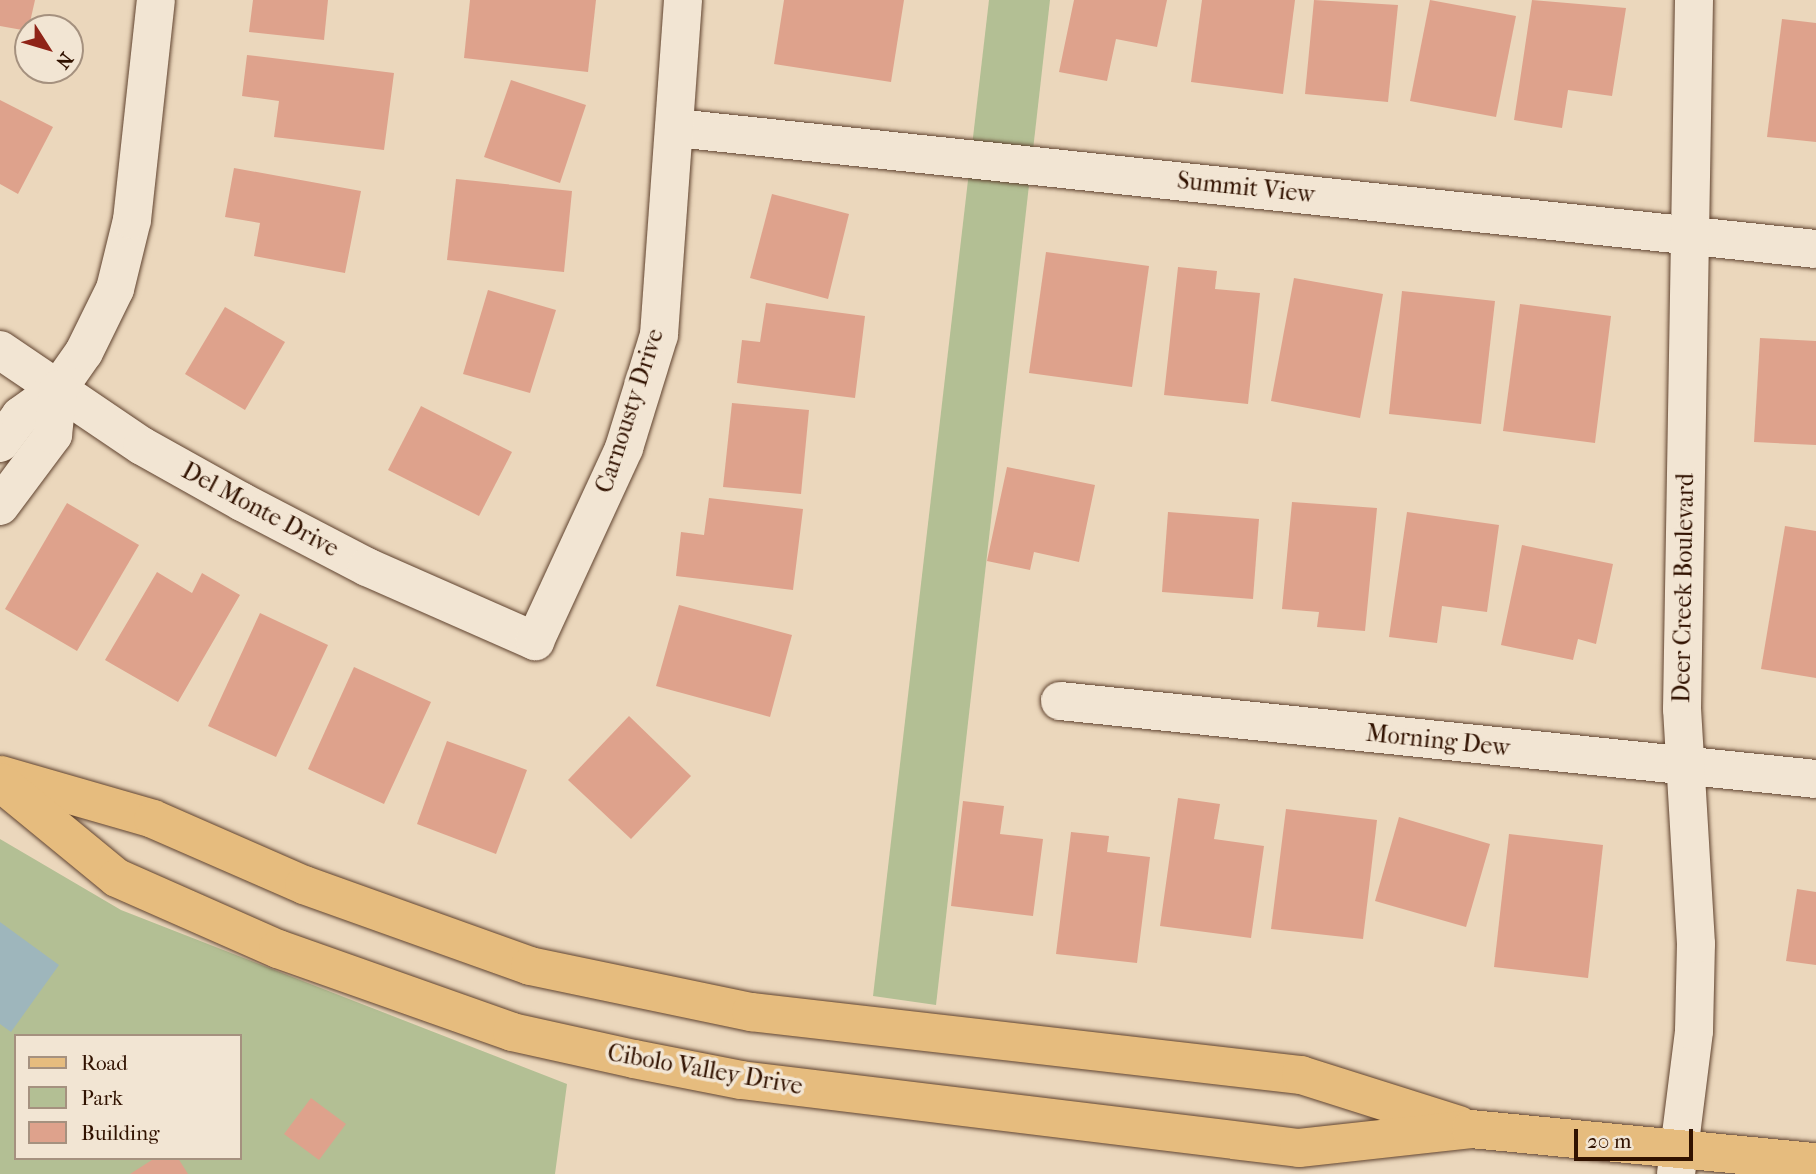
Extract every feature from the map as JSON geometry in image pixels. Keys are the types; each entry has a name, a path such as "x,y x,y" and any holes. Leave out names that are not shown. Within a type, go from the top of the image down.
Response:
{"main road":[{"name":"Cibolo Valley Drive","path":"0,775 153,819 304,885 530,966 751,1012 1301,1075 1471,1129 1678,1161 1816,1162"},
{"name":"Cibolo Valley Drive","path":"0,782 117,877 278,949 512,1032 741,1080 1299,1149 1471,1129"}],"street":[{"path":"0,443 20,416 58,389 84,352 115,289 132,220 156,0"},
{"name":"Carnousty Drive","path":"535,641 624,448 659,335 676,128 683,0"},
{"name":"Deer Creek Boulevard","path":"1678,1161 1695,1031 1696,944 1682,709 1693,0"},
{"name":"Summit View","path":"676,128 1816,249"},
{"name":"Del Monte Drive","path":"0,350 142,446 243,502 368,567 535,641"},
{"path":"0,506 53,435 58,389"},
{"name":"Morning Dew","path":"1060,701 1816,779"}],"green space":[{"path":"989,0 1050,0 936,1005 873,996"},
{"path":"0,839 121,910 567,1084 555,1174 0,1174"}],"water":[{"path":"0,922 59,965 11,1032 0,1024"}],"building":[{"path":"0,0 35,0 32,14 14,14 14,28 0,26"},
{"path":"253,0 328,0 324,40 249,32"},
{"path":"470,0 596,0 588,72 464,58"},
{"path":"784,0 904,0 891,82 774,64"},
{"path":"1074,0 1167,0 1157,47 1116,39 1107,81 1059,72"},
{"path":"1202,0 1295,0 1283,94 1191,82"},
{"path":"1314,0 1398,5 1388,102 1305,94"},
{"path":"1430,0 1516,16 1496,117 1410,101"},
{"path":"1532,0 1626,8 1612,96 1568,90 1562,128 1514,120"},
{"path":"1782,19 1816,23 1816,142 1767,137"},
{"path":"247,55 394,73 384,150 274,137 279,101 242,96"},
{"path":"511,80 586,105 560,183 484,157"},
{"path":"0,100 53,127 18,194 0,184"},
{"path":"234,168 361,191 345,273 254,256 260,223 225,217"},
{"path":"456,179 572,191 564,272 447,260"},
{"path":"772,194 849,214 828,299 750,278"},
{"path":"1046,252 1149,266 1132,387 1029,373"},
{"path":"1178,267 1217,271 1215,289 1260,293 1248,404 1164,395"},
{"path":"1294,278 1383,294 1360,418 1271,401"},
{"path":"488,290 556,310 530,393 463,374"},
{"path":"1402,291 1495,301 1481,424 1389,414"},
{"path":"766,303 865,316 855,398 737,383 742,340 760,342"},
{"path":"1520,304 1611,316 1595,443 1503,431"},
{"path":"225,307 285,342 245,410 185,374"},
{"path":"1760,338 1816,341 1816,445 1754,442"},
{"path":"732,403 809,410 801,494 723,487"},
{"path":"421,406 512,452 479,516 388,470"},
{"path":"1007,467 1095,485 1079,562 1034,552 1030,570 987,561"},
{"path":"709,498 803,509 793,590 676,576 681,532 704,535"},
{"path":"1292,502 1377,508 1365,631 1317,627 1319,612 1282,609"},
{"path":"67,503 139,545 77,651 5,609"},
{"path":"1168,512 1259,519 1253,599 1162,592"},
{"path":"1407,512 1499,525 1487,612 1442,606 1437,643 1389,637"},
{"path":"1785,526 1816,531 1816,678 1761,669"},
{"path":"1522,545 1613,564 1596,644 1578,639 1573,660 1501,645"},
{"path":"157,572 192,593 202,573 240,595 178,702 105,660"},
{"path":"679,605 792,635 770,717 656,686"},
{"path":"260,613 328,645 276,757 208,726"},
{"path":"354,667 431,702 384,804 308,769"},
{"path":"629,716 691,776 631,839 568,780"},
{"path":"447,741 527,770 496,854 417,824"},
{"path":"1178,798 1220,804 1214,839 1264,846 1251,938 1160,926"},
{"path":"963,801 1004,806 1000,834 1043,839 1033,916 951,906"},
{"path":"1286,809 1377,820 1363,939 1271,929"},
{"path":"1399,817 1490,844 1466,927 1375,901"},
{"path":"1071,832 1109,836 1107,852 1150,857 1137,963 1056,954"},
{"path":"1509,834 1603,845 1588,978 1494,967"},
{"path":"1797,889 1816,892 1816,965 1786,961"},
{"path":"311,1098 346,1124 319,1160 284,1134"},
{"path":"152,1160 179,1160 188,1174 130,1174"}]}
